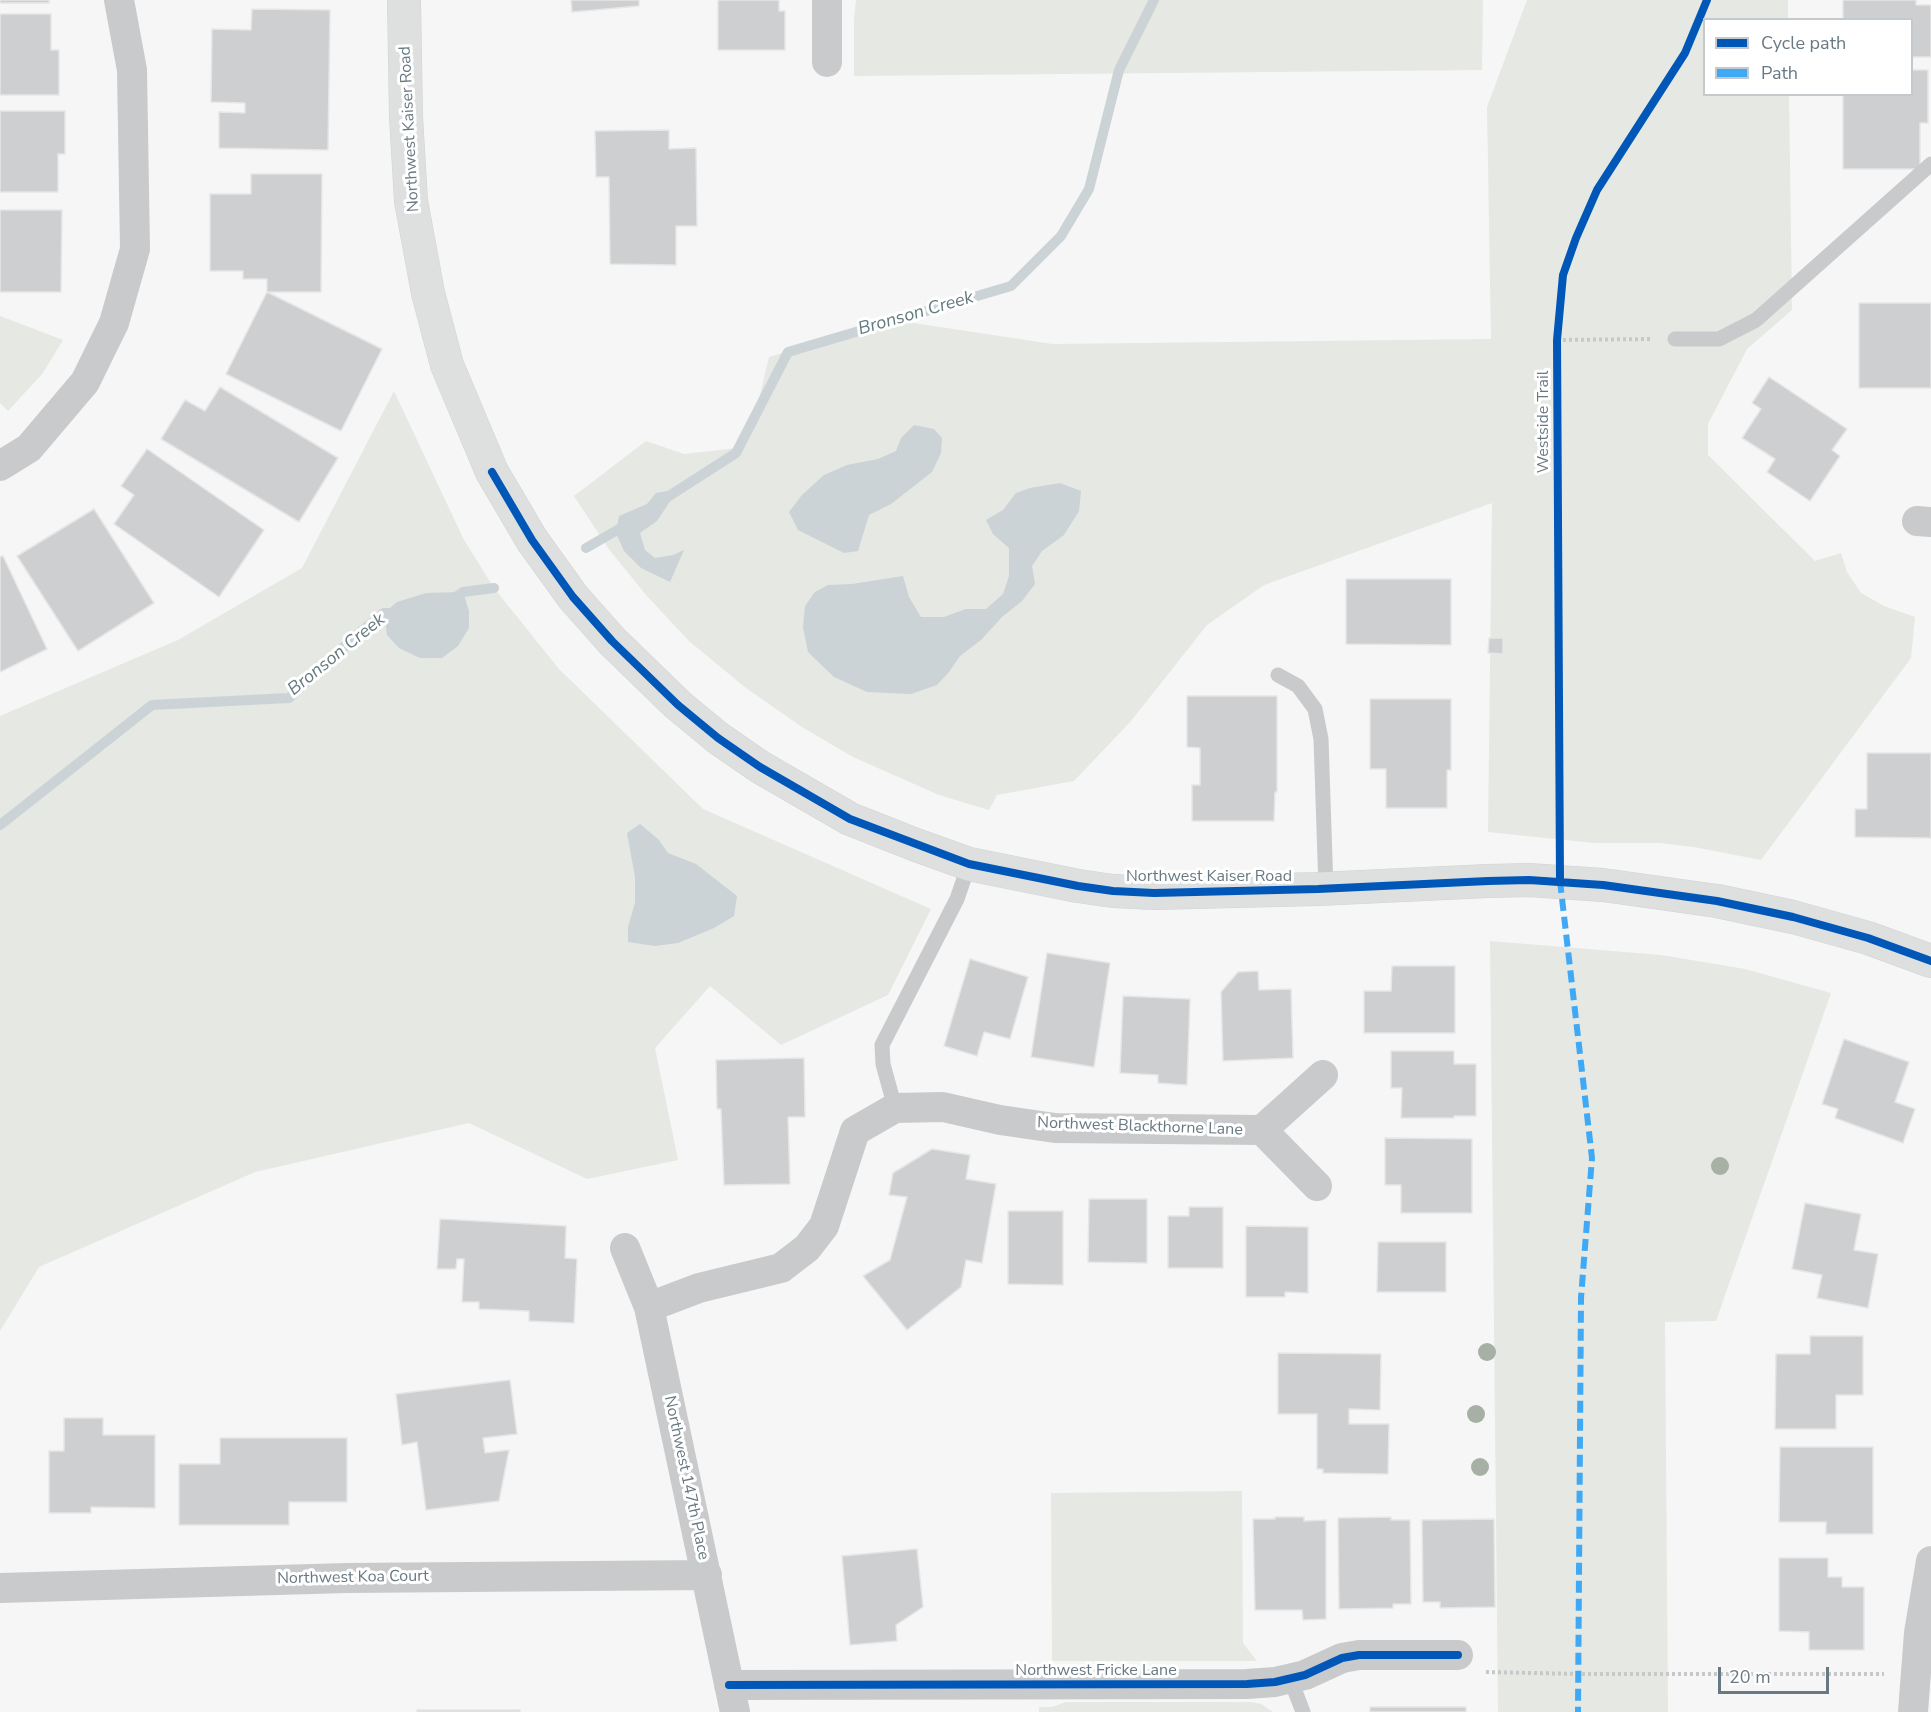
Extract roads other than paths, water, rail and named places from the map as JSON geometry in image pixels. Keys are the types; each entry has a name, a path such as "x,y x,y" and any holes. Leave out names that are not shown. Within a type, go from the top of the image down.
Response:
{"main road":[{"name":"Northwest Kaiser Road","path":"404,0 406,117 411,201 428,293 447,364 492,472 532,540 573,597 612,641 678,705 718,738 789,785 850,819 969,864 1113,891 1154,893 1326,889 1529,880 1603,885 1717,901 1793,916 1868,938 1931,961"}],"street":[{"path":"0,466 29,448 85,382 114,323 135,249 132,70 119,0"},
{"path":"826,62 827,0"},
{"name":"Northwest Blackthorne Lane","path":"649,1307 699,1288 781,1268 807,1248 824,1226 855,1131 895,1108 943,1107 1000,1120 1055,1128 1262,1130 1323,1075"},
{"name":"Northwest Blackthorne Lane","path":"1262,1130 1317,1186"},
{"name":"Northwest 147th Place","path":"625,1248 649,1307 732,1699"},
{"path":"1913,1712 1914,1674 1931,1561"},
{"name":"Northwest Koa Court","path":"0,1588 347,1578 707,1575"},
{"name":"Northwest Fricke Lane","path":"732,1699 1247,1684 1305,1675 1342,1658 1359,1655 1458,1655"}],"lane":[{"path":"1675,339 1719,339 1756,320 1931,164"},
{"path":"1278,675 1298,686 1315,709 1321,739 1326,889"},
{"path":"895,1108 883,1064 882,1045 957,899 969,864"},
{"path":"1290,1678 1303,1712"}],"waterway":[{"name":"Bronson Creek","path":"666,498 736,453 788,352 1011,286 1061,236 1089,189 1119,70 1154,0"},
{"name":"Bronson Creek","path":"586,548 626,525"},
{"name":"Bronson Creek","path":"452,600 463,592 494,588"},
{"name":"Bronson Creek","path":"0,825 152,705 289,698 384,613 398,613"}]}
